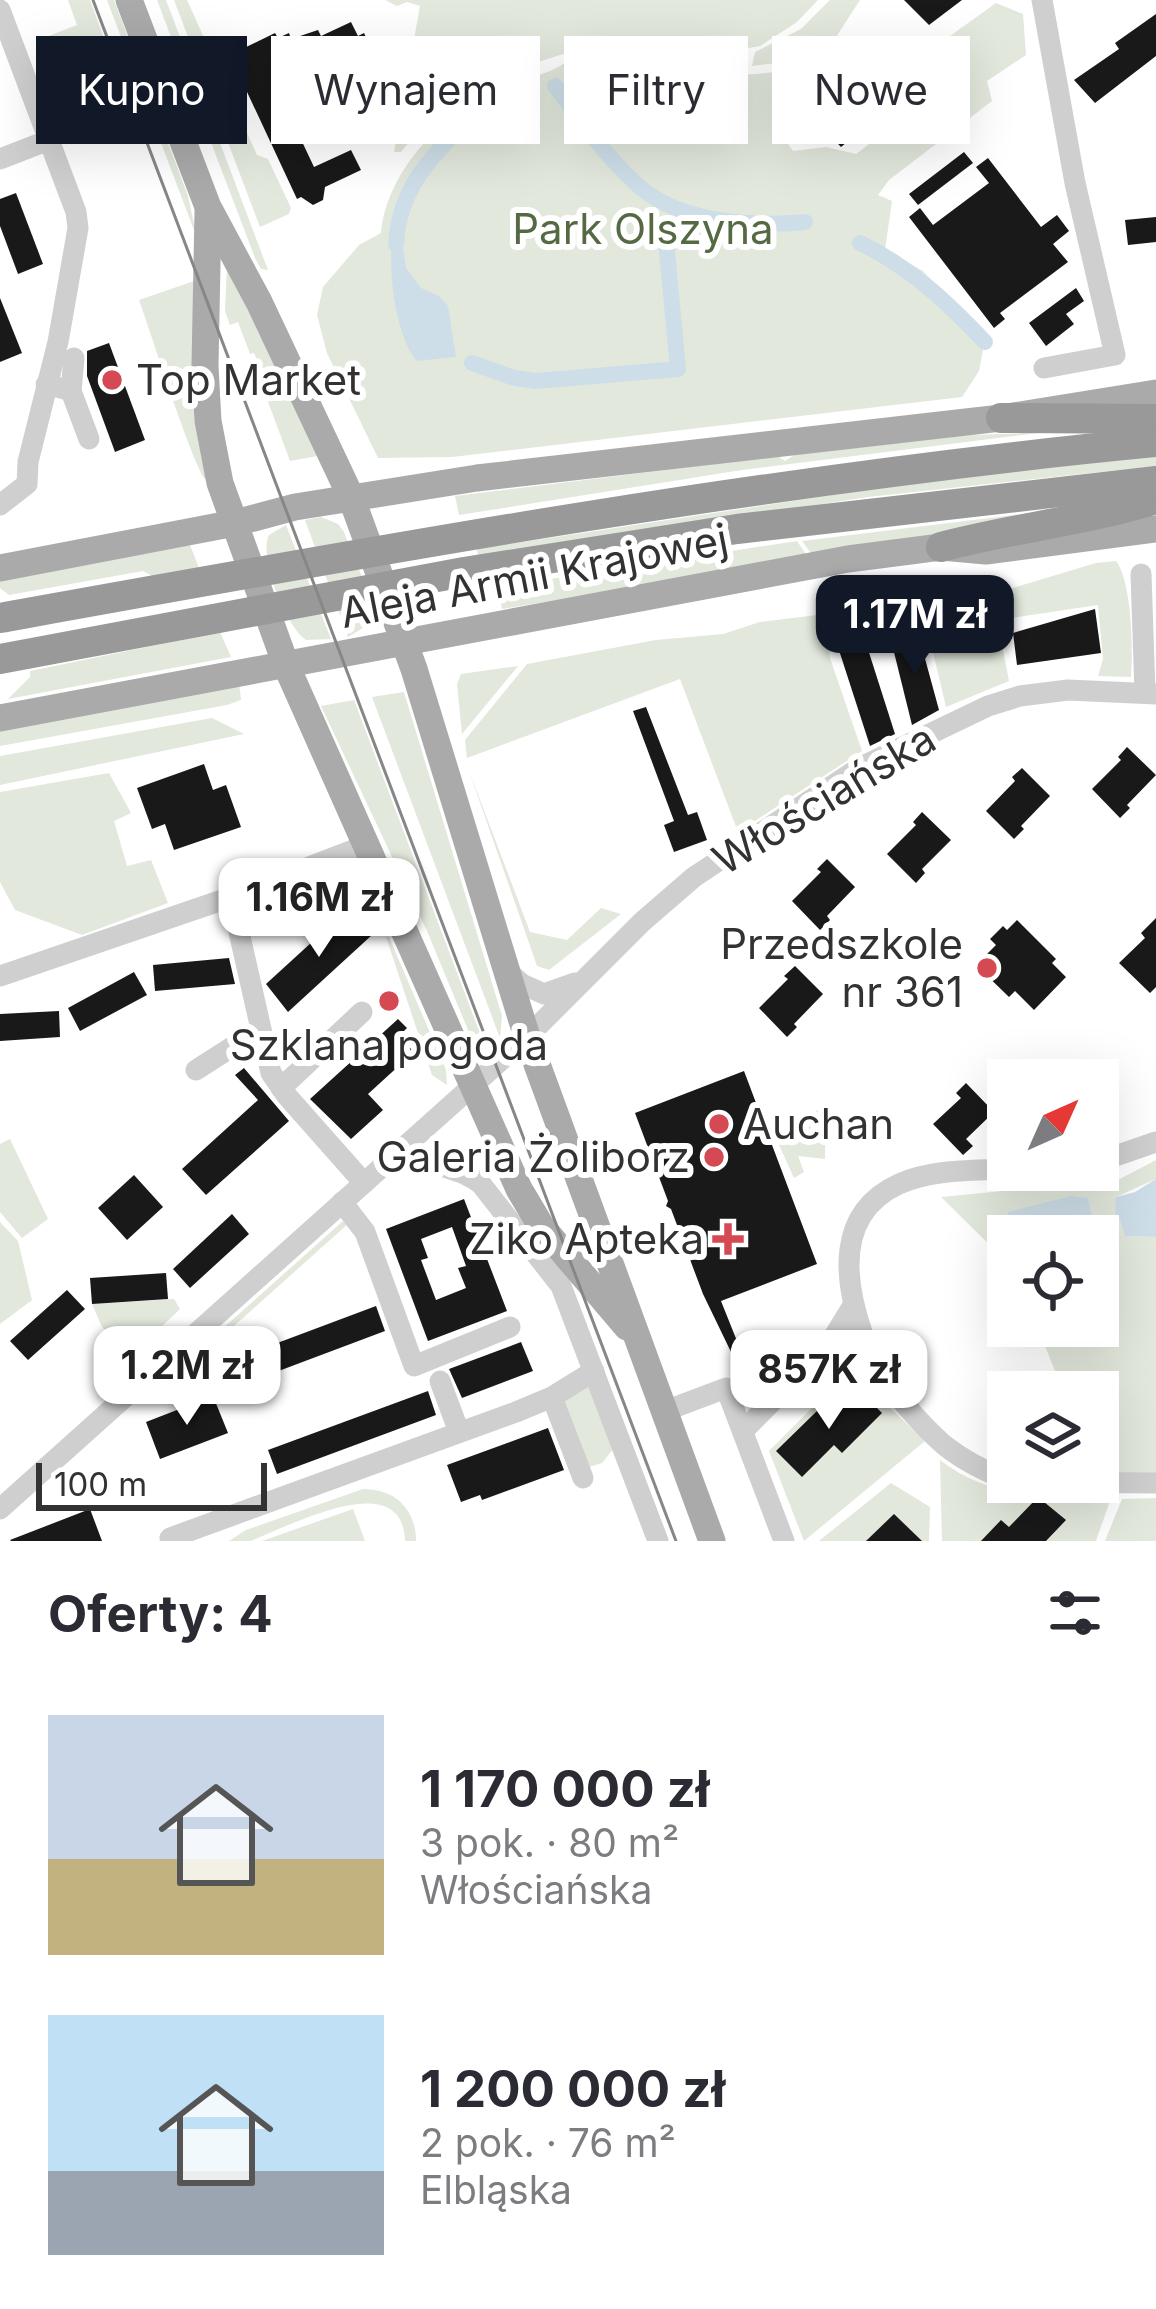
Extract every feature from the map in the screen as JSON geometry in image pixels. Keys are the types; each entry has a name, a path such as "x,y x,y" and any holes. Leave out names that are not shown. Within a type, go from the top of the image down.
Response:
{"highway":[{"path":"1001,418 1156,419"},
{"name":"Aleja Armii Krajowej","path":"0,618 452,538 943,466 1156,442"},
{"name":"Aleja Armii Krajowej","path":"0,659 464,572 737,529 1156,481"},
{"path":"941,547 1156,500"}],"main road":[{"path":"129,0 208,207 259,302 351,497 403,640 527,1037 712,1541"},
{"path":"208,207 208,422 216,470 286,665 519,1189 541,1226 640,1345"},
{"path":"0,568 351,497 477,478 1001,418 1156,393"},
{"name":"Aleja Armii Krajowej","path":"0,718 848,559 941,547 986,550 1156,529"}],"street":[{"path":"1042,0 1075,183 1115,356 1044,368"},
{"path":"0,10 36,106"},
{"path":"0,159 39,144"},
{"path":"0,506 27,484 78,227 50,144"},
{"path":"74,358 71,391 89,439"},
{"path":"46,384 71,391"},
{"path":"1141,574 1150,693"},
{"name":"Włościańska","path":"0,1509 527,1037 650,914 694,878 879,757 956,720 1020,696 1082,689 1150,693"},
{"path":"0,976 316,867 366,845"},
{"path":"231,896 271,1073 364,1183"},
{"name":"Włościańska","path":"505,970 544,994 569,987 596,969"},
{"path":"281,1088 300,1056 362,1012"},
{"path":"196,1070 232,1046 265,1038"},
{"path":"435,1120 461,1115 496,1136"},
{"path":"1119,1155 1156,1142"},
{"path":"408,1144 429,1164 467,1174 481,1184 549,1266 561,1286 658,1541"},
{"path":"987,1170 924,1175 900,1184 873,1202 851,1234 848,1250 852,1306 869,1356 941,1443 987,1471"},
{"path":"342,1202 365,1232 414,1366 510,1328"},
{"path":"746,1440 830,1343 852,1306"},
{"path":"830,1343 869,1356"},
{"path":"170,1538 552,1397 594,1371"},
{"path":"440,1382 460,1432"},
{"path":"665,1411 726,1388 784,1541"},
{"path":"552,1397 583,1478"},
{"path":"1119,1483 1156,1483"}],"green space":[{"path":"68,0 90,0 103,36 49,36 77,25"},
{"path":"107,0 114,0 128,36 121,36"},
{"path":"157,0 166,0 180,36 171,36"},
{"path":"174,0 187,0 203,36 188,36"},
{"name":"Park Olszyna","path":"385,0 818,0 797,22 760,46 748,48 748,36 564,36 564,54 540,61 540,36 415,36 420,6 407,2 397,6"},
{"path":"830,0 860,0 837,36 787,36 801,29"},
{"name":"Park Olszyna","path":"996,3 1023,14 1026,55 987,81 992,101 970,118 970,36 950,36"},
{"path":"772,44 772,63 752,66 755,52"},
{"name":"Park Olszyna","path":"563,64 564,144 748,144 748,75 772,72 772,144 788,144 793,151 826,147 856,154 869,144 936,144 889,180 878,195 892,201 885,250 923,271 985,339 979,371 962,397 452,457 378,458 327,353 317,315 323,287 359,245 381,233 393,189 423,144 540,144 540,74"},
{"path":"247,133 257,155 268,159 291,208 289,214 260,227 229,144 247,144"},
{"path":"161,144 168,144 188,196 197,238"},
{"path":"212,144 220,144 268,270 261,269"},
{"path":"227,265 323,455 290,461 254,353 250,354 238,322 230,325 225,311"},
{"path":"197,280 194,419 206,480 182,426 139,300"},
{"path":"1047,432 742,470 459,515 455,496 778,456 785,461 794,455 948,436"},
{"path":"1156,456 1156,466 868,497 478,556 477,549 925,481"},
{"path":"1111,503 815,559 802,541"},
{"path":"321,517 344,532 373,605 368,625 348,637 305,520"},
{"path":"286,525 331,639 306,640 290,621 276,591 267,545 269,535"},
{"path":"797,541 810,560 502,609 498,587"},
{"path":"190,545 199,568 152,576 143,571 9,595 0,588 0,576"},
{"path":"1116,561 1128,600 1131,677 1098,676 1103,659 1098,605 997,620 1009,681 946,707 928,631 829,644 862,751 738,832 680,679 467,758 465,740 527,664 656,640 723,634 760,622 996,593"},
{"path":"220,632 231,657 8,699 30,677 30,671"},
{"path":"518,666 462,734 457,684 461,674"},
{"path":"239,683 241,700 227,705 0,746 0,729"},
{"path":"404,692 502,1016 500,1038 372,697"},
{"path":"354,700 487,1052 480,1059 427,931 321,706"},
{"path":"212,718 244,734 0,785 0,756"},
{"path":"468,768 530,932 567,940 601,908 621,914 549,970 537,966"},
{"path":"109,773 131,813 114,821 127,866 151,860 168,903 82,935 15,910 0,882 0,792"},
{"path":"386,937 446,1070 447,1085 432,1075"},
{"path":"826,1106 825,1159 798,1156 804,1172 794,1178 776,1138"},
{"path":"10,1139 48,1219 22,1238 0,1212 0,1144"},
{"path":"1156,1160 1156,1179 1116,1197 1125,1236 1156,1237 1156,1474 1119,1473 1119,1371 1055,1371 1045,1347 1119,1347 1119,1215 1092,1215 1088,1198 1009,1215 987,1215 987,1242 941,1197 1003,1191 1119,1191 1119,1179"},
{"path":"343,1221 349,1223 149,1402 145,1398"},
{"path":"0,1222 18,1241 32,1300 0,1324"},
{"path":"174,1299 180,1309 134,1353 102,1327 92,1304"},
{"path":"850,1370 925,1441 804,1541 769,1451"},
{"path":"590,1384 614,1448 602,1463 589,1467 563,1396"},
{"path":"940,1460 987,1485 987,1503 1109,1503 1096,1541 942,1541"},
{"path":"891,1483 930,1507 929,1541 819,1541"},
{"path":"363,1489 385,1493 402,1503 412,1519 416,1541 405,1541 399,1518 385,1507 365,1503 315,1515 250,1541 229,1541 246,1530"},
{"path":"1156,1498 1156,1541 1105,1541 1122,1499"},
{"path":"353,1509 365,1541 262,1541"}],"shaded area":[{"path":"396,226 400,227 406,268 421,288 448,306 456,357 417,361 409,350 394,296 391,256"},
{"path":"1156,1179 1156,1237 1125,1236 1115,1215 1116,1197"},
{"path":"1071,1196 1088,1198 1092,1215 1008,1215"}],"building":[{"path":"904,0 962,0 929,25"},
{"path":"1156,14 1156,56 1095,103 1074,80 1119,49 1115,43"},
{"path":"351,22 358,36 321,36"},
{"path":"275,33 271,36 271,143 247,92 247,47"},
{"path":"271,144 303,144 314,167 351,150 361,170 325,187 323,200 313,205 297,199"},
{"path":"964,152 973,163 918,205 909,194"},
{"path":"988,158 1041,227 1057,215 1069,231 1053,244 1068,262 1000,313 1005,319 994,328 909,217 920,208 933,225 989,183 976,167"},
{"path":"16,193 43,264 18,274 0,226 0,199"},
{"path":"1156,217 1156,242 1128,245 1125,220"},
{"path":"1076,288 1084,301 1066,314 1074,324 1046,346 1029,323"},
{"path":"0,298 22,353 0,362"},
{"path":"109,343 145,440 115,452 87,376 87,351"},
{"path":"1095,609 1101,653 1017,665 1013,633"},
{"path":"918,633 939,710 912,725 890,636"},
{"path":"865,640 895,734 870,746 837,644"},
{"path":"646,707 688,815 697,812 707,840 674,852 664,825 674,821 633,711"},
{"path":"1127,747 1156,775 1120,818 1092,789 1121,760 1118,757"},
{"path":"204,764 213,790 226,785 241,827 174,850 165,824 152,829 137,788"},
{"path":"1022,768 1050,796 1014,839 986,811"},
{"path":"922,812 951,840 922,869 925,873 916,883 887,854 916,825 913,822"},
{"path":"827,859 855,887 820,930 792,901 821,872 817,869"},
{"path":"348,909 372,935 288,1012 266,984"},
{"path":"1156,918 1156,987 1150,993 1119,963 1145,938 1141,933"},
{"path":"1017,920 1056,959 1052,963 1066,977 1034,1010 1015,991 1009,997 976,965 996,945 990,939"},
{"path":"229,958 235,984 155,991 153,965"},
{"path":"795,966 823,994 787,1037 759,1008"},
{"path":"134,972 147,995 80,1031 68,1008"},
{"path":"59,1011 60,1037 0,1041 0,1014"},
{"path":"398,1019 407,1028 399,1036 414,1052 368,1094 383,1110 351,1139 310,1099"},
{"path":"244,1068 289,1121 206,1195 182,1169 258,1100 235,1075"},
{"name":"Galeria Żoliborz","path":"744,1071 817,1264 721,1301 737,1341 758,1351 740,1357 731,1352 703,1294 666,1206 635,1113"},
{"path":"966,1083 987,1105 987,1119 966,1139 973,1146 963,1155 933,1124 961,1098 956,1093"},
{"path":"134,1175 163,1207 127,1240 98,1208"},
{"path":"464,1199 507,1311 428,1341 386,1229","holes":["452,1227 466,1266 458,1268 466,1288 436,1300 421,1260 428,1258 421,1239"]},
{"path":"232,1214 249,1234 190,1288 173,1269"},
{"path":"166,1273 168,1299 92,1304 90,1278"},
{"path":"67,1290 85,1309 28,1360 10,1341"},
{"path":"376,1306 385,1331 220,1393 211,1368"},
{"path":"521,1342 533,1371 462,1398 449,1369"},
{"path":"856,1387 882,1413 842,1453 834,1445 802,1477 776,1451 817,1411 824,1419"},
{"path":"428,1391 436,1415 277,1474 268,1450"},
{"path":"213,1396 228,1433 160,1459 146,1422"},
{"path":"548,1428 564,1470 482,1500 480,1495 461,1502 447,1465"},
{"path":"1032,1503 1045,1503 1066,1520 1046,1541 981,1541 1001,1520 1009,1527"},
{"path":"90,1509 102,1541 10,1540"},
{"path":"894,1514 922,1541 866,1541"}],"waterway":[{"path":"555,86 617,165 658,200 719,220 805,222"},
{"path":"396,244 409,193 445,144"},
{"path":"472,363 536,381 678,369 665,230"},
{"path":"860,243 927,286 985,342"}],"tram line":[{"path":"93,0 676,1541"}],"place":[{"name":"Top Market","path":"112,380"},
{"name":"Przedszkole nr 361","path":"987,968"},
{"name":"Szklana pogoda","path":"389,1001"},
{"name":"Auchan","path":"719,1124"},
{"name":"Galeria Żoliborz","path":"714,1157"},
{"name":"Ziko Apteka","path":"728,1239"}]}
